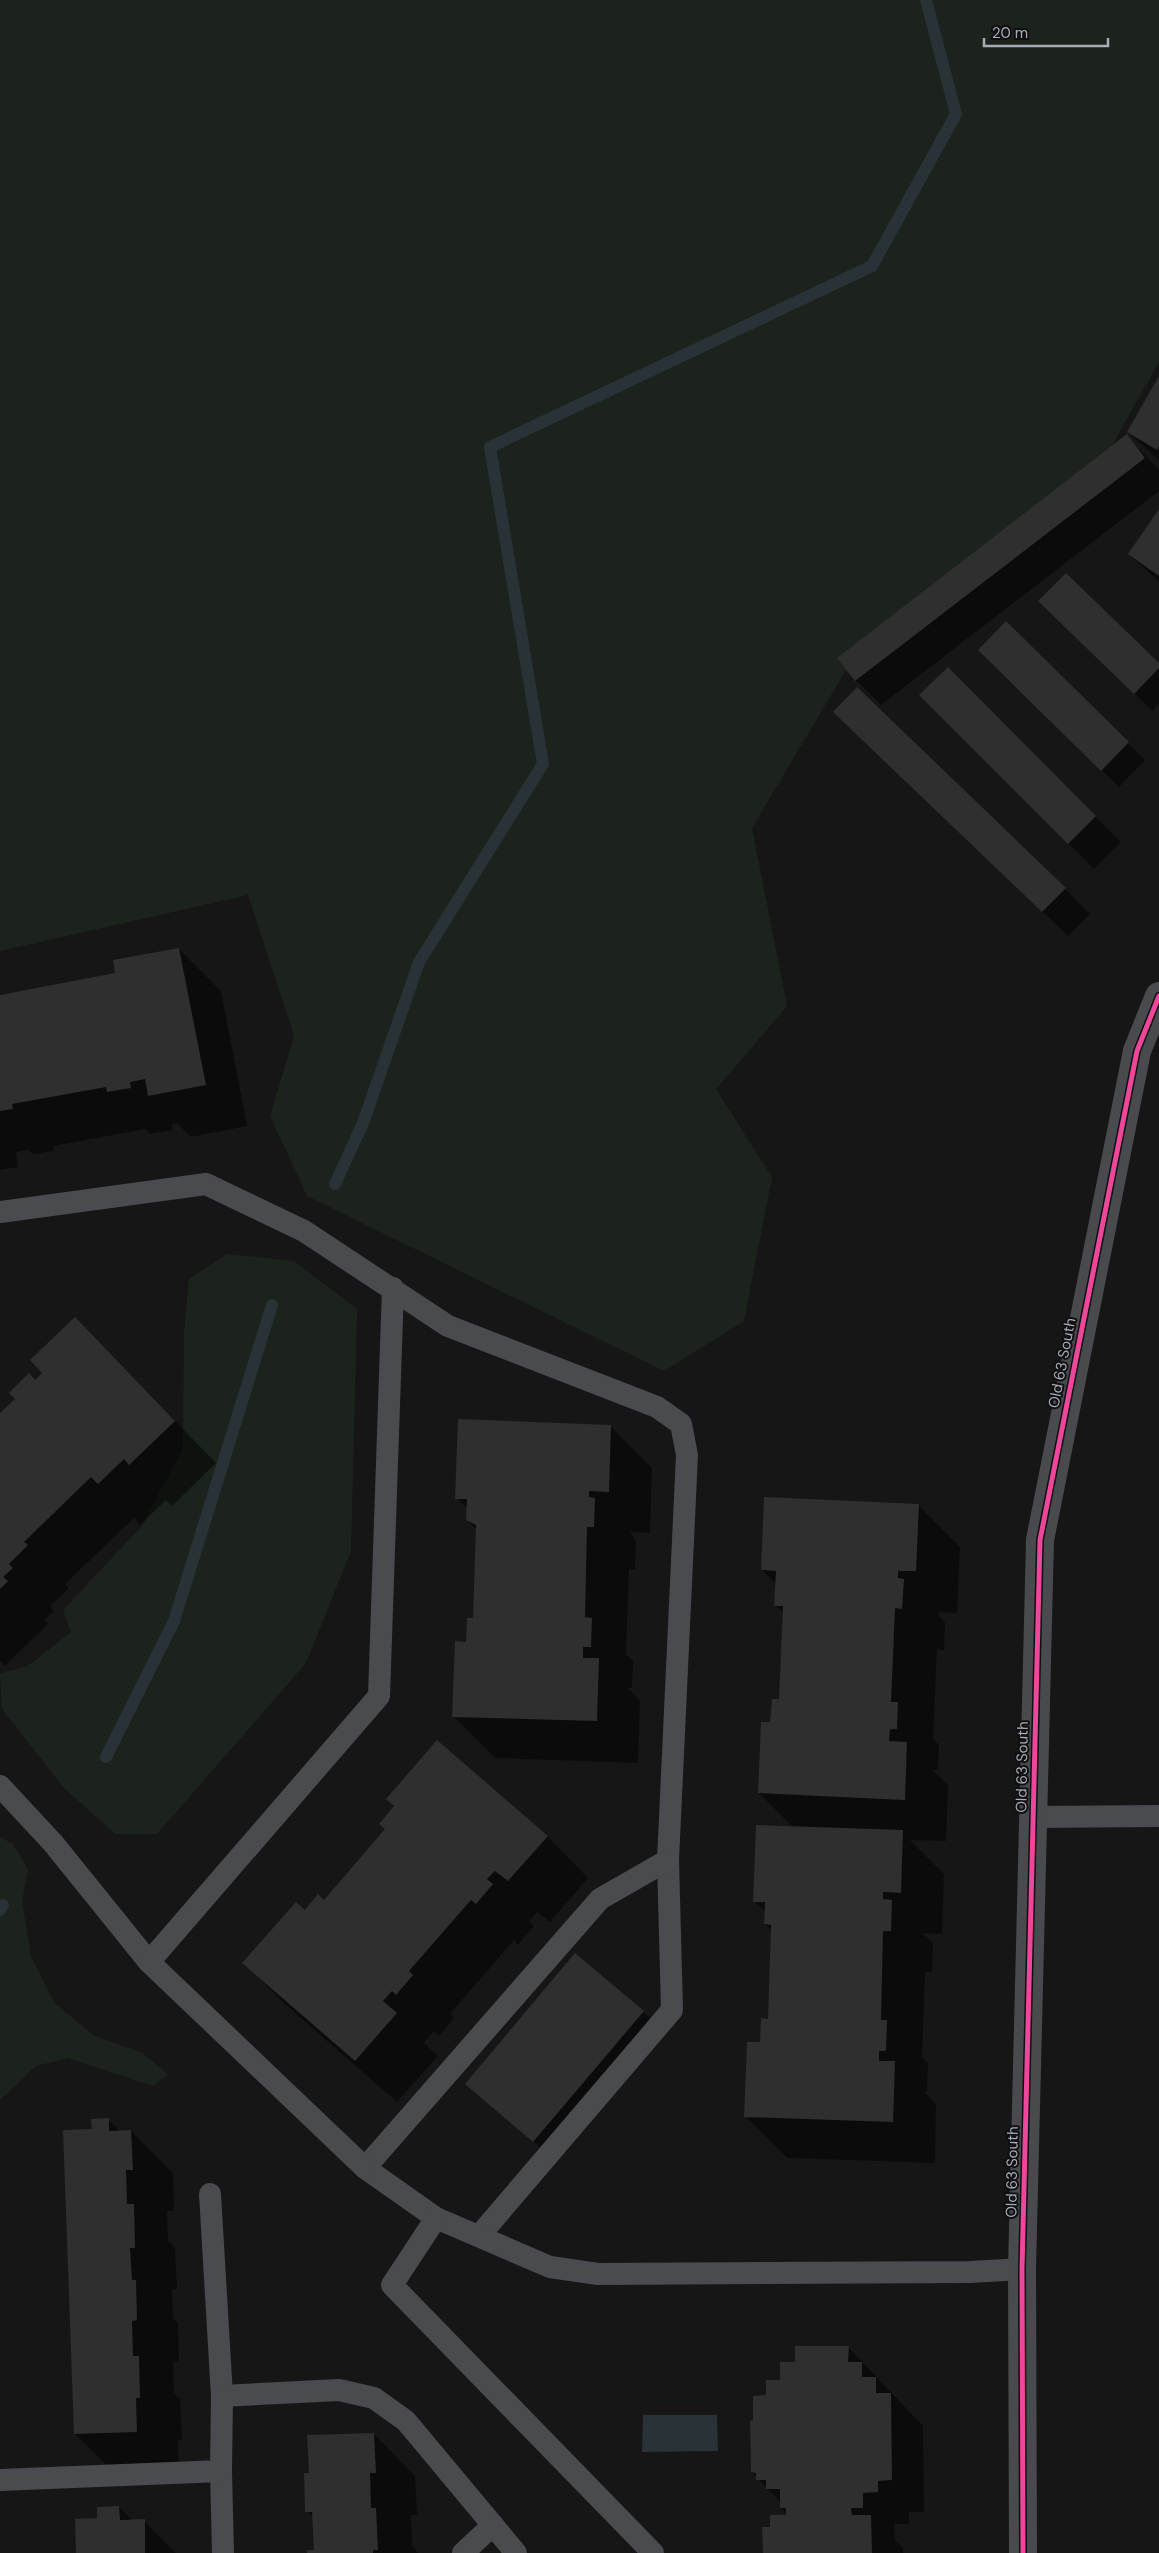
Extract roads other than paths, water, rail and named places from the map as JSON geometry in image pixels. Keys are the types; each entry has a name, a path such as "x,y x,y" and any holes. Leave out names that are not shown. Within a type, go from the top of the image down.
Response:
{"main road":[{"name":"Old 63 South","path":"1022,2553 1022,2269 1040,1540 1137,1050 1159,996"}],"lane":[{"path":"0,1212 206,1184 304,1231 448,1326 657,1407 681,1424 688,1455 668,1860 672,2010 480,2236"},
{"path":"149,1962 379,1696 392,1288"},
{"path":"0,1786 53,1843 149,1962 365,2168 436,2218 550,2267 598,2274 970,2272 1022,2269"},
{"path":"1033,1816 1159,1816"},
{"path":"365,2168 600,1899 668,1860"},
{"path":"210,2194 222,2396 223,2553"},
{"path":"436,2218 392,2285 653,2553"},
{"path":"222,2396 339,2390 374,2398 406,2421 516,2553"},
{"path":"0,2480 221,2471"},
{"path":"463,2553 493,2526"}],"waterway":[{"path":"335,1184 363,1123 419,962 543,764 490,447 872,266 956,114 926,0"},
{"path":"106,1757 174,1621 272,1305"},
{"path":"0,1910 3,1905"}]}
